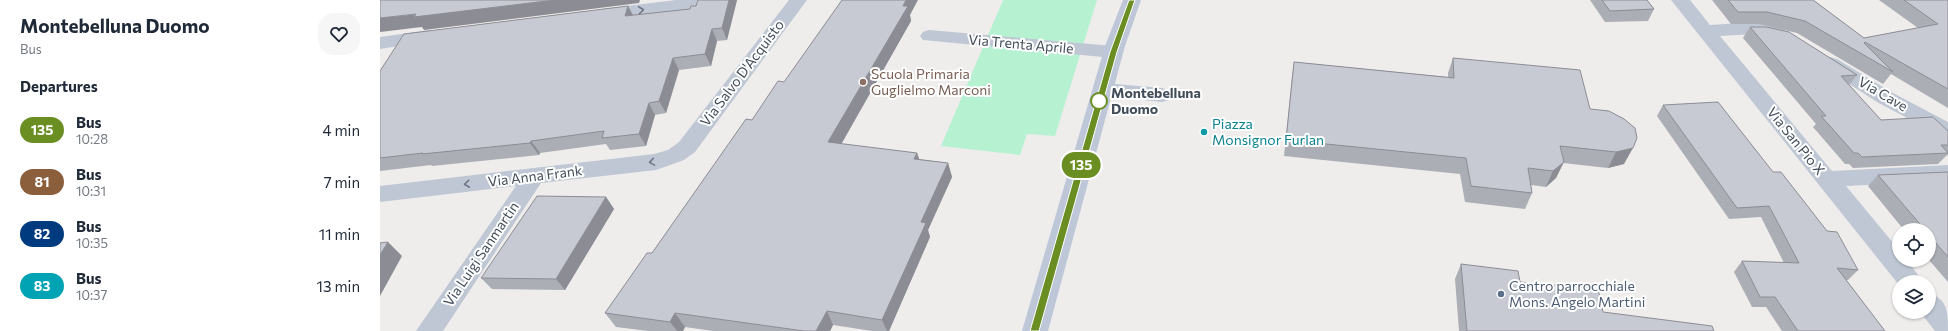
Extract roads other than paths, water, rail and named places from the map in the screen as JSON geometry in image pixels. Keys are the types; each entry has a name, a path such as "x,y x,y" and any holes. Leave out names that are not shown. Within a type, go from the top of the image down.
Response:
{"main road":[{"path":"1035,331 1113,52 1132,0"}],"street":[{"path":"585,17 718,0"},
{"name":"Via Salvo D'Acquisto","path":"687,147 798,0"},
{"name":"Via San Pio X","path":"1680,0 1905,275"},
{"path":"1705,31 1755,28 1774,32 1797,42"},
{"path":"380,43 451,34"},
{"name":"Via Trenta Aprile","path":"930,36 1113,52"},
{"name":"Via Cave","path":"1817,55 1884,97 1948,131"},
{"path":"1103,90 1162,95"},
{"name":"Via Anna Frank","path":"380,194 656,162 676,155 687,147"},
{"path":"1827,179 1948,173"},
{"name":"Via Luigi Sanmartin","path":"429,331 534,177"},
{"path":"1936,313 1948,328"}],"place":[{"name":"Scuola Primaria Guglielmo Marconi","path":"863,82"},
{"name":"Montebelluna Duomo","path":"1099,101"},
{"name":"Piazza Monsignor Furlan","path":"1204,132"},
{"name":"Centro parrocchiale Mons. Angelo Martini","path":"1501,294"}]}
